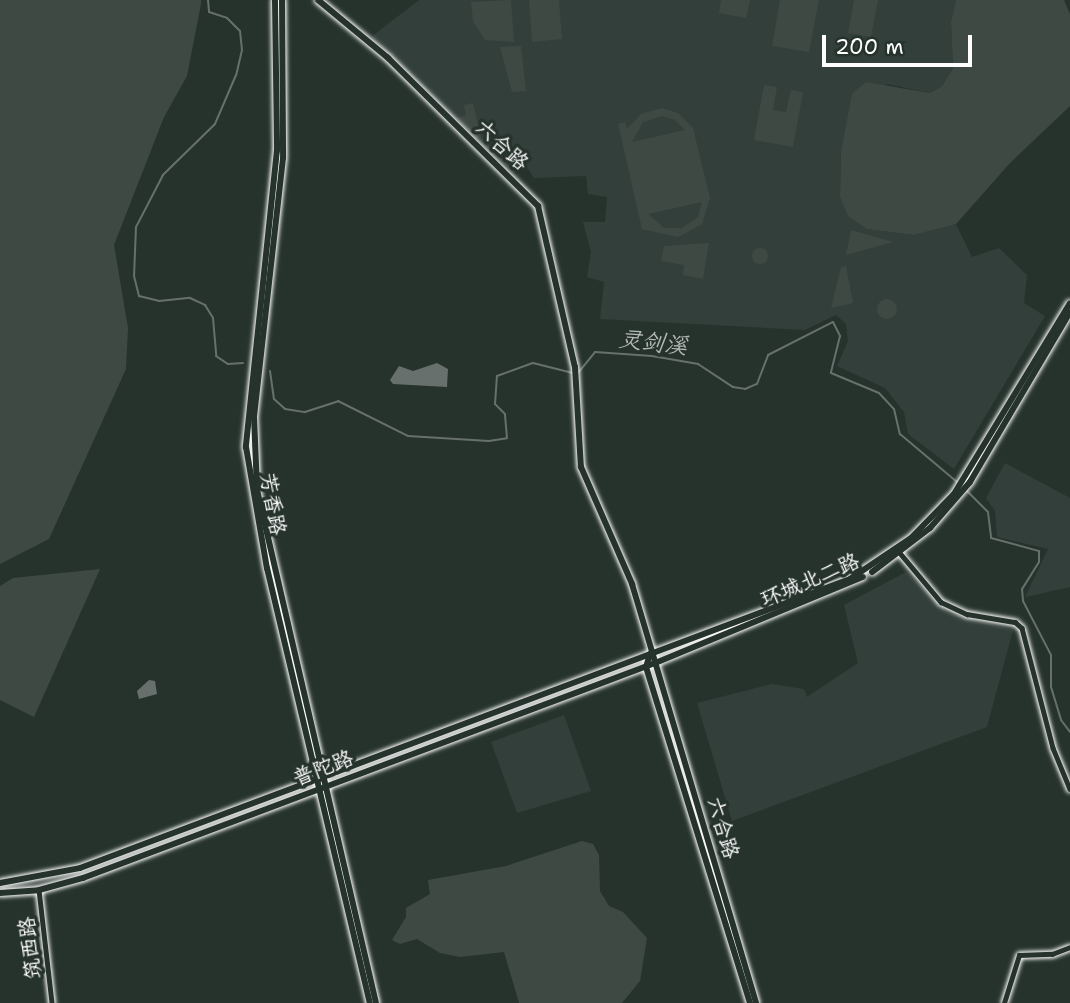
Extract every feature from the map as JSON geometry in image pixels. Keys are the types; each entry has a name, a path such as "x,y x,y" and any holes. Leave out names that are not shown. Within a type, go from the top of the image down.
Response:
{"main road":[{"name":"芳香路","path":"275,0 276,163 246,447 267,568 376,1003"},
{"name":"芳香路","path":"282,0 283,158 254,448 257,490 318,776"},
{"name":"六合路","path":"318,0 388,58 532,196 541,216 575,367 581,467 632,584 649,654 655,663 756,1003"},
{"path":"956,496 1070,306"},
{"name":"环城北二路","path":"649,654 850,579 911,538 956,496"},
{"name":"环城北二路","path":"655,663 827,595 900,553 956,496"},
{"name":"普陀路","path":"0,883 32,880 80,868 318,776 649,654"},
{"path":"646,667 649,654"},
{"name":"普陀路","path":"0,893 39,890 83,878 655,663"},
{"name":"六合路","path":"646,667 750,1003"},
{"name":"芳香路","path":"321,787 370,1003"}],"street":[{"path":"900,553 941,602 967,614 1015,622 1022,628 1053,748 1070,789"},
{"name":"筑西路","path":"39,890 52,1003"},
{"path":"1004,1003 1019,955 1052,954 1070,947"}],"shaded area":[{"path":"0,0 201,0 201,4 187,76 164,117 114,245 128,328 126,369 49,539 0,564"},
{"path":"419,0 956,0 951,22 953,68 942,86 930,93 887,84 841,152 840,197 868,229 914,235 956,224 972,257 999,248 1027,275 1024,303 1045,316 954,469 908,434 904,412 885,388 837,366 848,341 846,324 836,315 805,330 600,319 604,282 587,277 591,252 583,222 605,222 607,197 588,194 586,176 534,178 528,169 513,172 371,37"},
{"path":"511,0 514,42 485,40 473,21 471,2"},
{"path":"529,0 559,0 562,39 532,42"},
{"path":"721,0 750,0 746,18 719,13"},
{"path":"780,0 819,0 809,52 772,46"},
{"path":"854,0 878,0 871,37 848,33"},
{"path":"956,0 1064,0 1070,14 1070,106 1010,163 956,224 914,235 867,229 848,216 840,197 841,152 852,94 866,82 930,93 942,86 953,68 951,22"},
{"path":"521,46 526,91 512,92 500,47"},
{"path":"764,85 777,87 773,110 786,112 791,90 803,92 793,147 754,140"},
{"path":"473,103 481,137 477,139 457,118 466,115 464,105"},
{"path":"662,108 678,113 693,128 710,198 702,224 678,237 642,229 618,124 625,122 627,129 641,114","holes":["662,116 675,120 685,130 632,142 643,122","702,202 698,217 682,228 664,228 648,214"]},
{"path":"851,230 893,242 846,255"},
{"path":"709,243 703,279 683,275 684,265 661,261 664,246"},
{"path":"757,248 763,248 768,256 766,262 757,264 752,259 752,253"},
{"path":"846,266 853,303 831,308 841,267"},
{"path":"883,299 891,299 897,309 891,319 883,319 877,313 877,305"},
{"path":"437,363 448,369 447,387 393,384 390,380 399,366 413,371"},
{"path":"1005,463 1070,498 1070,587 1025,597 1048,549 997,537 995,511 986,498"},
{"path":"100,569 34,717 0,700 0,586 13,578"},
{"path":"906,572 948,613 1013,630 987,727 732,821 697,703 772,684 804,689 807,697 858,663 844,605"},
{"path":"149,680 155,681 157,694 139,699 137,691"},
{"path":"564,715 591,791 517,813 491,742"},
{"path":"582,841 593,844 599,855 600,891 609,906 623,912 647,938 640,981 622,1003 519,1003 504,952 460,957 440,953 417,939 400,944 392,940 406,917 406,908 430,894 428,880 506,866"}],"waterway":[{"name":"灵剑溪","path":"208,0 209,12 227,18 240,31 242,50 236,75 215,124 163,175 136,227 134,276 139,296 159,301 190,298 205,305 213,318 216,356 228,364 243,363"},
{"name":"灵剑溪","path":"578,373 595,352 652,356 698,364 733,387 745,389 757,384 768,355 833,322 840,336 831,373 879,393 894,409 900,434 957,482"},
{"name":"灵剑溪","path":"270,371 274,399 285,409 305,412 338,401 408,436 489,441 507,438 505,414 495,404 497,376 533,363 573,373"},
{"name":"灵剑溪","path":"966,490 988,512 991,538 1039,551 1039,562 1022,589 1023,601 1051,655 1051,687 1061,720 1070,732"}]}
